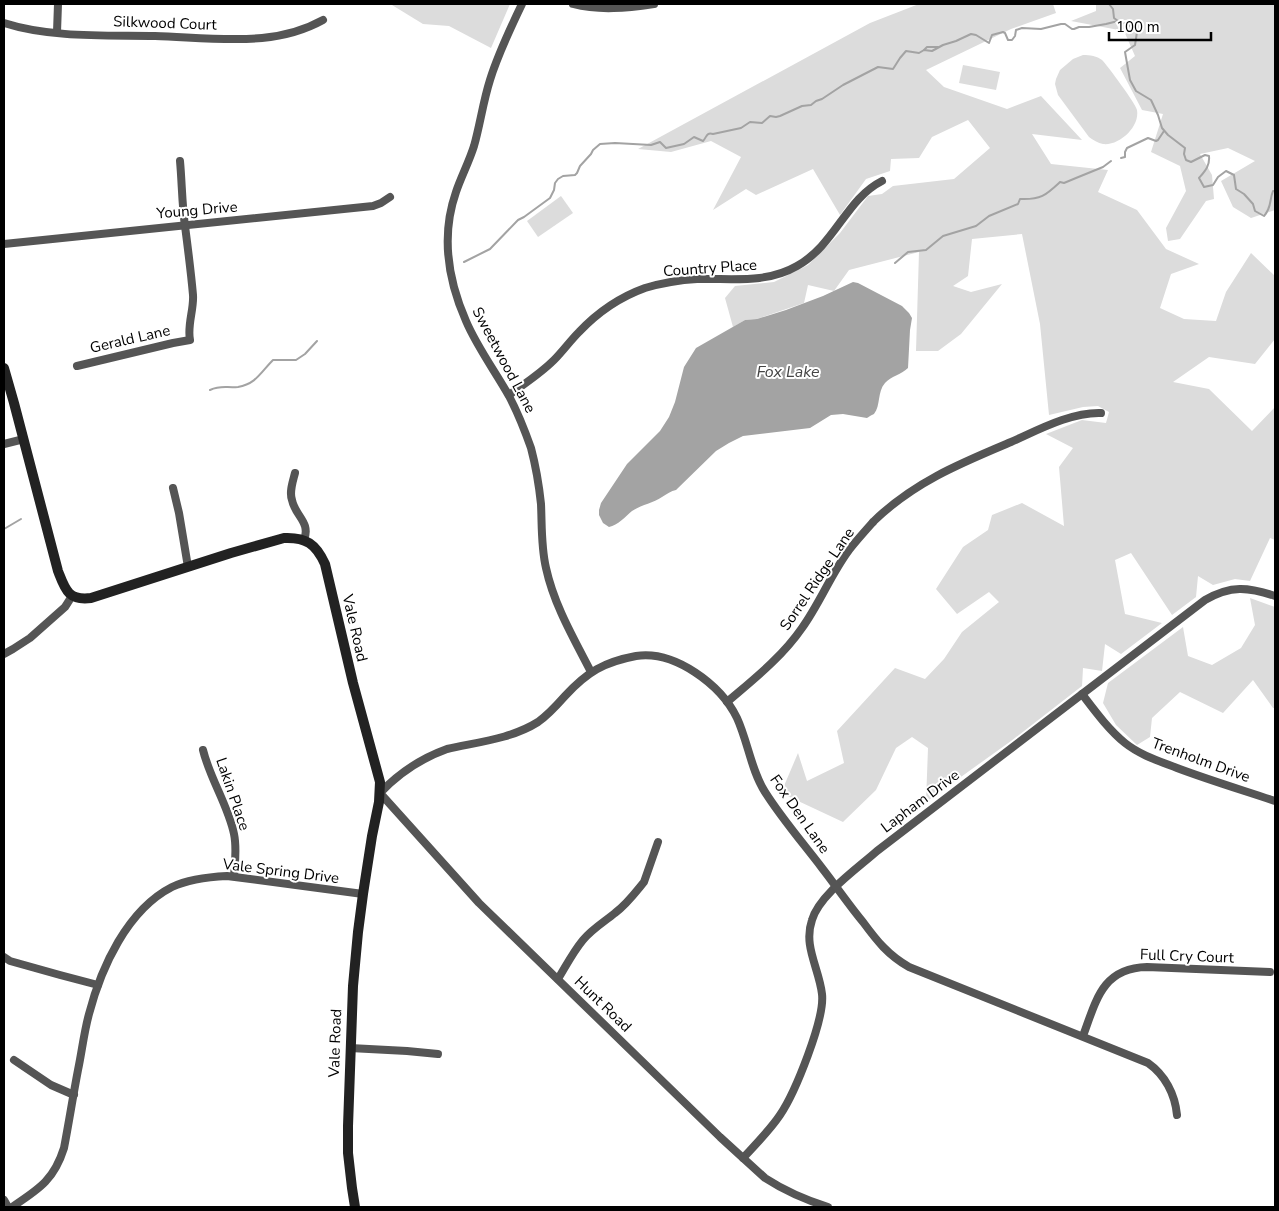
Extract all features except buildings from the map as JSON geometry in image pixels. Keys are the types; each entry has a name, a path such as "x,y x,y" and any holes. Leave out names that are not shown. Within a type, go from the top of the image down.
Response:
{"main road":[{"path":"4,368 58,571 66,590 72,596 84,599 91,598 284,538 304,540"},
{"name":"Vale Road","path":"304,540 316,548 325,564 353,683 378,771 380,793 363,894 353,986 348,1152 355,1207"}],"street":[{"path":"57,32 58,4"},
{"name":"Sweetwood Lane","path":"522,4 503,45 490,80 473,148 452,206 447,237 447,251 450,273 466,321 509,395 525,431 536,465 546,570 562,615 591,672"},
{"path":"573,4 604,9 654,4"},
{"name":"Silkwood Court","path":"4,23 21,28 57,32 249,39 284,34 307,28 323,20"},
{"name":"Gerald Lane","path":"77,366 190,340 189,331 193,310 193,296 180,161"},
{"name":"Country Place","path":"509,395 550,364 588,323 605,309 628,295 659,284 675,281 759,279 796,267 821,248 866,190 882,181"},
{"name":"Young Drive","path":"4,244 373,206 390,197"},
{"name":"Sorrel Ridge Lane","path":"727,702 772,662 798,634 815,609 849,550 875,521 904,496 932,478 971,459 1084,413 1100,413"},
{"path":"4,444 24,439"},
{"path":"295,473 291,494 294,506 304,522 306,531 304,540"},
{"path":"173,488 188,567"},
{"name":"Lapham Drive","path":"744,1158 764,1135 791,1097 816,1032 823,996 811,955 809,934 815,911 836,887 877,852 1205,600 1224,591 1239,588 1260,591 1275,596"},
{"path":"4,654 14,650 30,638 65,607 72,596"},
{"name":"Fox Den Lane","path":"380,793 410,768 441,751 520,732 550,713 582,678 600,667 620,660 645,655 667,658 695,673 719,692 727,702 736,718 758,779 776,809 880,944 898,961 918,971 1142,1060 1153,1067 1169,1087 1174,1097 1177,1116"},
{"name":"Trenholm Drive","path":"1082,694 1116,735 1138,752 1204,778 1275,801"},
{"name":"Lakin Place","path":"203,750 230,818 234,834 234,876"},
{"name":"Hunt Road","path":"380,793 480,903 659,1078 744,1158 772,1183 802,1198 828,1207"},
{"path":"558,979 583,940 596,926 616,913 632,898 644,882 658,842"},
{"name":"Vale Spring Drive","path":"12,1207 32,1194 51,1176 57,1167 64,1148 88,1016 98,985 124,932 139,912 152,900 172,887 186,882 208,877 234,876 363,894"},
{"path":"4,957 10,961 98,985"},
{"name":"Full Cry Court","path":"1083,1036 1096,1000 1106,984 1115,976 1128,969 1148,967 1270,972"},
{"path":"350,1048 438,1054"},
{"path":"14,1060 51,1086 74,1095"},
{"path":"4,1200 8,1207"}],"shaded area":[{"path":"392,4 510,4 491,48 449,26 423,24"},
{"path":"919,4 1053,4 1056,13 1011,29 926,70 944,87 1007,109 1041,96 1082,140 1032,134 1051,164 1108,170 1098,192 1137,210 1166,249 1199,264 1171,274 1160,308 1184,319 1216,321 1226,292 1251,253 1275,276 1275,339 1255,364 1209,357 1173,382 1209,389 1252,431 1275,407 1275,540 1270,538 1250,581 1235,579 1213,585 1198,576 1196,597 1172,615 1131,553 1115,560 1125,614 1162,623 1121,654 1105,644 1102,671 1083,668 1082,686 1011,741 926,802 928,748 912,737 896,748 876,790 843,822 781,793 798,753 807,781 844,763 837,731 895,668 925,679 944,659 962,632 999,602 989,592 957,614 936,589 963,547 988,530 992,515 1022,503 1064,526 1059,467 1073,448 1046,434 1082,420 1106,423 1109,412 1098,406 1083,407 1049,415 1040,324 1022,234 972,239 968,276 953,286 971,292 1002,284 961,334 938,351 916,351 919,252 849,270 834,291 808,285 804,303 757,319 745,320 733,327 725,298 735,286 774,282 808,265 840,233 868,196 882,194 893,186 954,179 990,148 968,120 932,137 919,158 891,159 890,171 866,179 840,215 813,169 756,195 746,189 713,210 741,157 711,141 671,152 638,149 870,23"},
{"path":"1096,4 1275,4 1275,210 1251,218 1233,207 1221,181 1255,161 1228,148 1200,154 1212,175 1214,199 1206,201 1180,239 1168,241 1166,228 1186,191 1180,166 1151,152 1163,114 1142,110 1120,68 1135,56 1124,31 1071,21 1096,11"},
{"path":"1083,55 1093,56 1102,60 1127,93 1137,110 1137,116 1132,129 1122,139 1109,144 1103,144 1089,137 1058,95 1055,84 1060,70 1073,59"},
{"path":"963,65 1000,72 996,90 959,83"},
{"path":"561,196 573,213 538,237 527,221"},
{"path":"1250,598 1275,607 1275,708 1273,708 1253,680 1223,713 1180,692 1152,718 1150,737 1137,745 1116,725 1103,703 1108,683 1183,627 1188,656 1212,665 1241,648 1255,625"}],"water":[{"name":"Fox Lake","path":"853,282 902,306 912,318 908,368 885,383 874,414 867,418 843,414 831,415 810,428 743,436 716,451 676,490 632,511 612,526 609,527 603,523 599,515 601,503 627,464 660,431 669,417 684,367 696,348 745,320 757,319 786,310"}],"waterway":[{"path":"1109,4 1113,9 1114,18 1128,24 1137,32 1135,45 1125,52 1130,80 1136,91 1151,100 1162,128 1185,148 1186,160 1191,162 1205,155 1209,156 1208,166 1199,178 1204,187 1213,185 1218,177 1226,171 1234,175 1236,189 1244,194 1253,204 1255,211 1264,216 1267,213 1273,191 1275,191"},
{"path":"464,262 490,249 518,220 550,198 558,179 563,176 575,175 580,166 600,144 651,145 660,142 666,148 684,144 694,137 703,141 709,134 741,128 750,122 762,123 770,116 780,116 802,106 811,105 843,85 878,67 893,69 906,51 919,53 924,50 932,51 971,34 989,43 992,35 1003,32 1008,40 1012,40 1016,30 1022,28 1041,29 1065,24 1074,29 1118,21"},
{"path":"924,50 927,47 938,47"},
{"path":"1121,158 1125,157 1127,148 1148,138 1156,141 1164,131"},
{"path":"895,263 908,252 926,250 943,236 976,226 989,216 1018,204 1020,199 1033,199 1043,196 1060,182 1064,183 1103,167 1111,161"},
{"path":"210,390 221,387 238,387 249,383 258,377 273,360 296,360 305,354 317,341"},
{"path":"4,529 21,519"}]}
